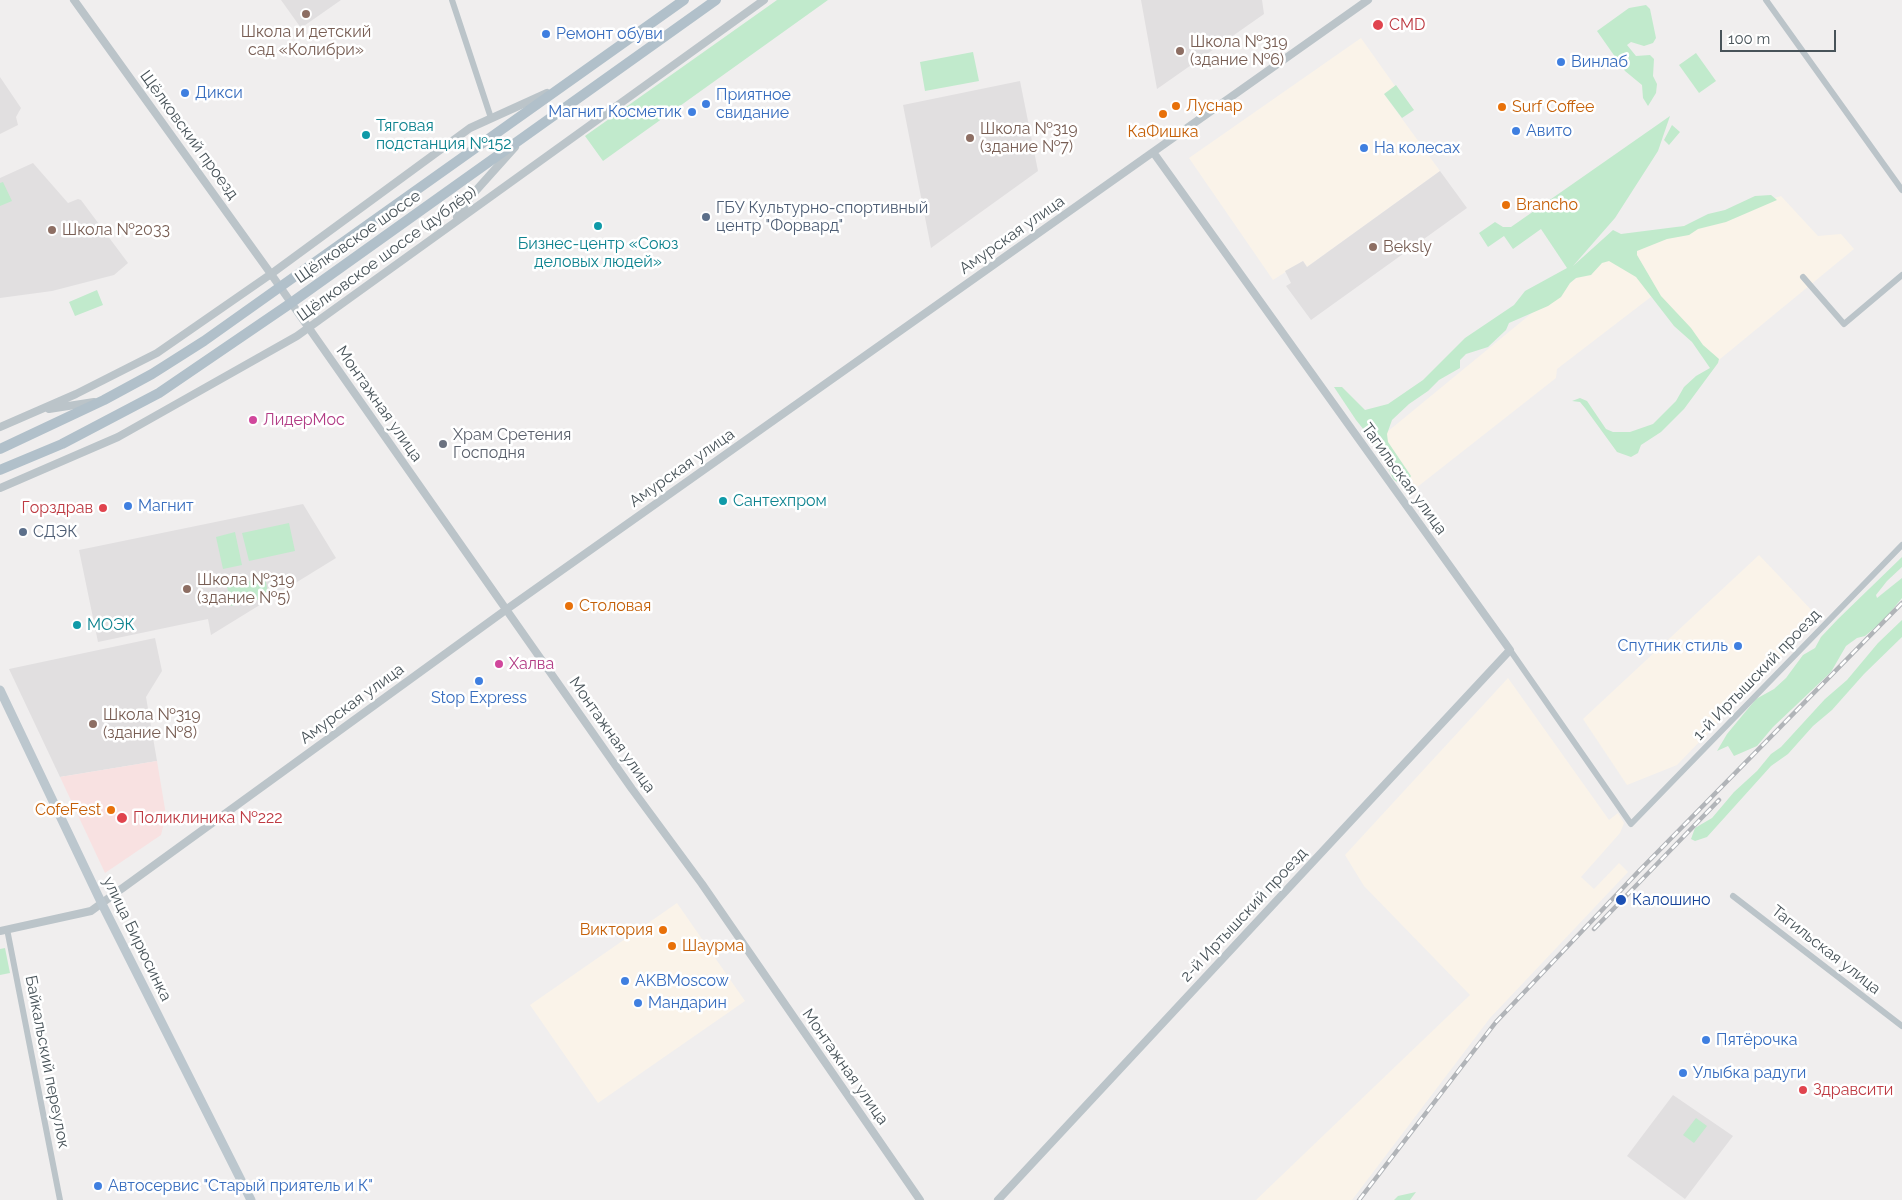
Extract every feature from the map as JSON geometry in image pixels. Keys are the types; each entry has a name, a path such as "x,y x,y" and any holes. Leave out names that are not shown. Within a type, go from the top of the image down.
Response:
{"main road":[{"name":"Щёлковское шоссе","path":"0,449 104,400 160,369 281,287 684,0"},
{"name":"Щёлковское шоссе","path":"0,470 62,444 159,393 291,303 716,0"},
{"name":"улица Бирюсинка","path":"0,690 102,904 251,1200"}],"street":[{"name":"Щёлковский проезд","path":"74,0 281,287"},
{"path":"452,0 492,118"},
{"name":"Щёлковское шоссе (дублёр)","path":"0,488 118,437 249,365 309,328 764,0"},
{"name":"Амурская улица","path":"4,930 91,911 102,904 507,609 1368,0"},
{"path":"1766,0 1902,190"},
{"path":"0,427 156,353 271,274 470,128 509,112 573,79"},
{"path":"455,221 472,195 523,138"},
{"name":"Тагильская улица","path":"1152,152 1510,650 1631,824"},
{"path":"1803,277 1844,324 1902,275"},
{"name":"Монтажная улица","path":"281,287 632,789 702,884 920,1200"},
{"path":"37,411 104,400"},
{"name":"1-й Иртышский проезд","path":"1631,824 1902,545"},
{"name":"2-й Иртышский проезд","path":"998,1200 1510,650"},
{"name":"Тагильская улица","path":"1733,896 1902,1026"},
{"name":"Байкальский переулок","path":"4,930 60,1200"}],"shaded area":[{"name":"Школа и детский сад «Колибри»","path":"281,0 341,0 301,28"},
{"name":"Школа №319 (здание №6)","path":"1141,0 1262,0 1264,14 1157,89"},
{"path":"1361,38 1395,86 1384,94 1440,171 1307,267 1303,261 1273,280 1189,158"},
{"path":"0,77 21,108 16,117 18,125 0,134"},
{"name":"Школа №319 (здание №7)","path":"1020,81 1038,171 931,248 903,105"},
{"name":"Школа №2033","path":"33,163 68,203 78,199 81,200 128,263 114,275 52,291 0,298 0,178"},
{"name":"Beksly","path":"1440,171 1467,208 1311,320 1286,286 1291,283 1285,271 1303,261 1307,267"},
{"path":"1781,196 1818,236 1841,234 1854,249 1714,364 1656,293 1557,369 1556,378 1416,488 1381,437 1527,317 1617,246"},
{"name":"Школа №319 (здание №5)","path":"303,504 336,558 211,635 208,619 98,642 79,550"},
{"path":"1759,555 1819,618 1677,765 1627,785 1583,719"},
{"name":"Школа №319 (здание №8)","path":"155,638 162,671 146,697 157,761 60,777 9,669"},
{"path":"1508,678 1609,820 1618,813 1624,823 1620,833 1581,877 1594,889 1619,863 1628,872 1490,1018 1352,1200 1256,1200 1470,995 1364,886 1345,855"},
{"name":"Поликлиника №222","path":"157,761 166,815 161,835 105,873 60,777"},
{"name":"Мандарин","path":"677,903 745,1001 598,1103 530,1005"},
{"path":"1673,1095 1733,1136 1685,1199 1627,1156"}],"green space":[{"path":"777,0 828,0 603,161 585,136"},
{"path":"1646,5 1650,9 1656,38 1653,43 1644,46 1631,42 1627,45 1636,56 1650,55 1654,59 1653,76 1657,84 1656,93 1648,106 1643,98 1642,85 1625,71 1597,31 1629,8"},
{"path":"973,52 979,81 925,91 920,62"},
{"path":"1696,53 1716,81 1699,93 1679,65"},
{"path":"1396,85 1414,110 1402,118 1384,94"},
{"path":"1670,116 1658,151 1615,218 1573,266 1613,230 1621,234 1684,226 1708,214 1725,210 1755,196 1771,195 1777,200 1726,222 1698,229 1689,235 1667,239 1637,251 1637,255 1661,296 1691,328 1703,345 1719,359 1718,363 1684,409 1661,432 1641,445 1638,453 1631,457 1617,452 1580,402 1572,401 1580,398 1587,401 1606,429 1613,432 1630,432 1653,424 1676,401 1684,387 1696,376 1710,368 1692,342 1674,326 1636,277 1609,261 1602,263 1591,275 1576,278 1570,283 1561,297 1548,306 1509,323 1506,330 1488,347 1466,354 1460,360 1460,368 1439,380 1392,420 1387,434 1388,442 1411,476 1407,483 1399,484 1393,479 1380,450 1356,420 1334,387 1342,387 1365,410 1388,404 1423,380 1465,338 1514,305 1525,291 1567,268 1541,229 1513,249 1504,236 1488,247 1479,233 1495,222 1503,227 1511,227"},
{"path":"1672,125 1680,132 1669,145 1664,140"},
{"path":"3,182 12,201 0,206 0,183"},
{"path":"97,290 103,305 75,316 69,302"},
{"path":"289,523 295,551 249,561 242,533"},
{"path":"235,532 242,565 223,569 216,537"},
{"path":"1902,557 1902,567 1876,595 1877,598 1902,578 1902,598 1884,620 1865,636 1857,638 1846,646 1831,672 1773,727 1757,746 1734,756 1728,746 1717,751 1727,734 1756,699 1774,689 1786,678 1803,655 1815,648 1821,637 1838,619"},
{"path":"265,578 269,597 231,606 227,586"},
{"path":"1902,620 1902,637 1864,674 1832,710 1813,726 1788,754 1771,766 1707,837 1695,841 1691,839 1695,828 1712,818 1734,792 1757,771 1771,754 1781,747 1825,699 1847,680 1878,643"},
{"path":"5,948 10,973 0,975 0,949"},
{"path":"1696,1118 1707,1126 1694,1143 1683,1135"},
{"path":"1416,1192 1410,1200 1394,1200 1398,1196"}],"railway":[{"path":"1359,1200 1496,1022 1638,872 1902,603"},
{"path":"1594,929 1719,800"}],"place":[{"name":"Школа и детский сад «Колибри»","path":"306,14"},
{"name":"CMD","path":"1378,25"},
{"name":"Ремонт обуви","path":"546,34"},
{"name":"Школа №319 (здание №6)","path":"1180,51"},
{"name":"Винлаб","path":"1561,62"},
{"name":"Дикси","path":"185,93"},
{"name":"Приятное свидание","path":"706,104"},
{"name":"Луснар","path":"1176,106"},
{"name":"Surf Coffee","path":"1502,107"},
{"name":"Магнит Косметик","path":"692,112"},
{"name":"КаФишка","path":"1163,114"},
{"name":"Авито","path":"1516,131"},
{"name":"Тяговая подстанция №152","path":"366,135"},
{"name":"Школа №319 (здание №7)","path":"970,138"},
{"name":"На колесах","path":"1364,148"},
{"name":"Brancho","path":"1506,205"},
{"name":"ГБУ Культурно-спортивный центр \"Форвард\"","path":"706,217"},
{"name":"Бизнес-центр «Союз деловых людей»","path":"598,226"},
{"name":"Школа №2033","path":"52,230"},
{"name":"Beksly","path":"1373,247"},
{"name":"ЛидерМос","path":"253,420"},
{"name":"Храм Сретения Господня","path":"443,444"},
{"name":"Сантехпром","path":"723,501"},
{"name":"Магнит","path":"128,506"},
{"name":"Горздрав","path":"103,508"},
{"name":"СДЭК","path":"23,532"},
{"name":"Школа №319 (здание №5)","path":"187,589"},
{"name":"Столовая","path":"569,606"},
{"name":"МОЭК","path":"77,625"},
{"name":"Спутник стиль","path":"1738,646"},
{"name":"Халва","path":"499,664"},
{"name":"Stop Express","path":"479,681"},
{"name":"Школа №319 (здание №8)","path":"93,724"},
{"name":"CofeFest","path":"111,810"},
{"name":"Поликлиника №222","path":"122,818"},
{"name":"Калошино","path":"1621,900"},
{"name":"Виктория","path":"663,930"},
{"name":"Шаурма","path":"672,946"},
{"name":"AKBMoscow","path":"625,981"},
{"name":"Мандарин","path":"638,1003"},
{"name":"Пятёрочка","path":"1706,1040"},
{"name":"Улыбка радуги","path":"1683,1073"},
{"name":"Здравсити","path":"1803,1090"},
{"name":"Автосервис \"Старый приятель и К\"","path":"98,1186"}]}
